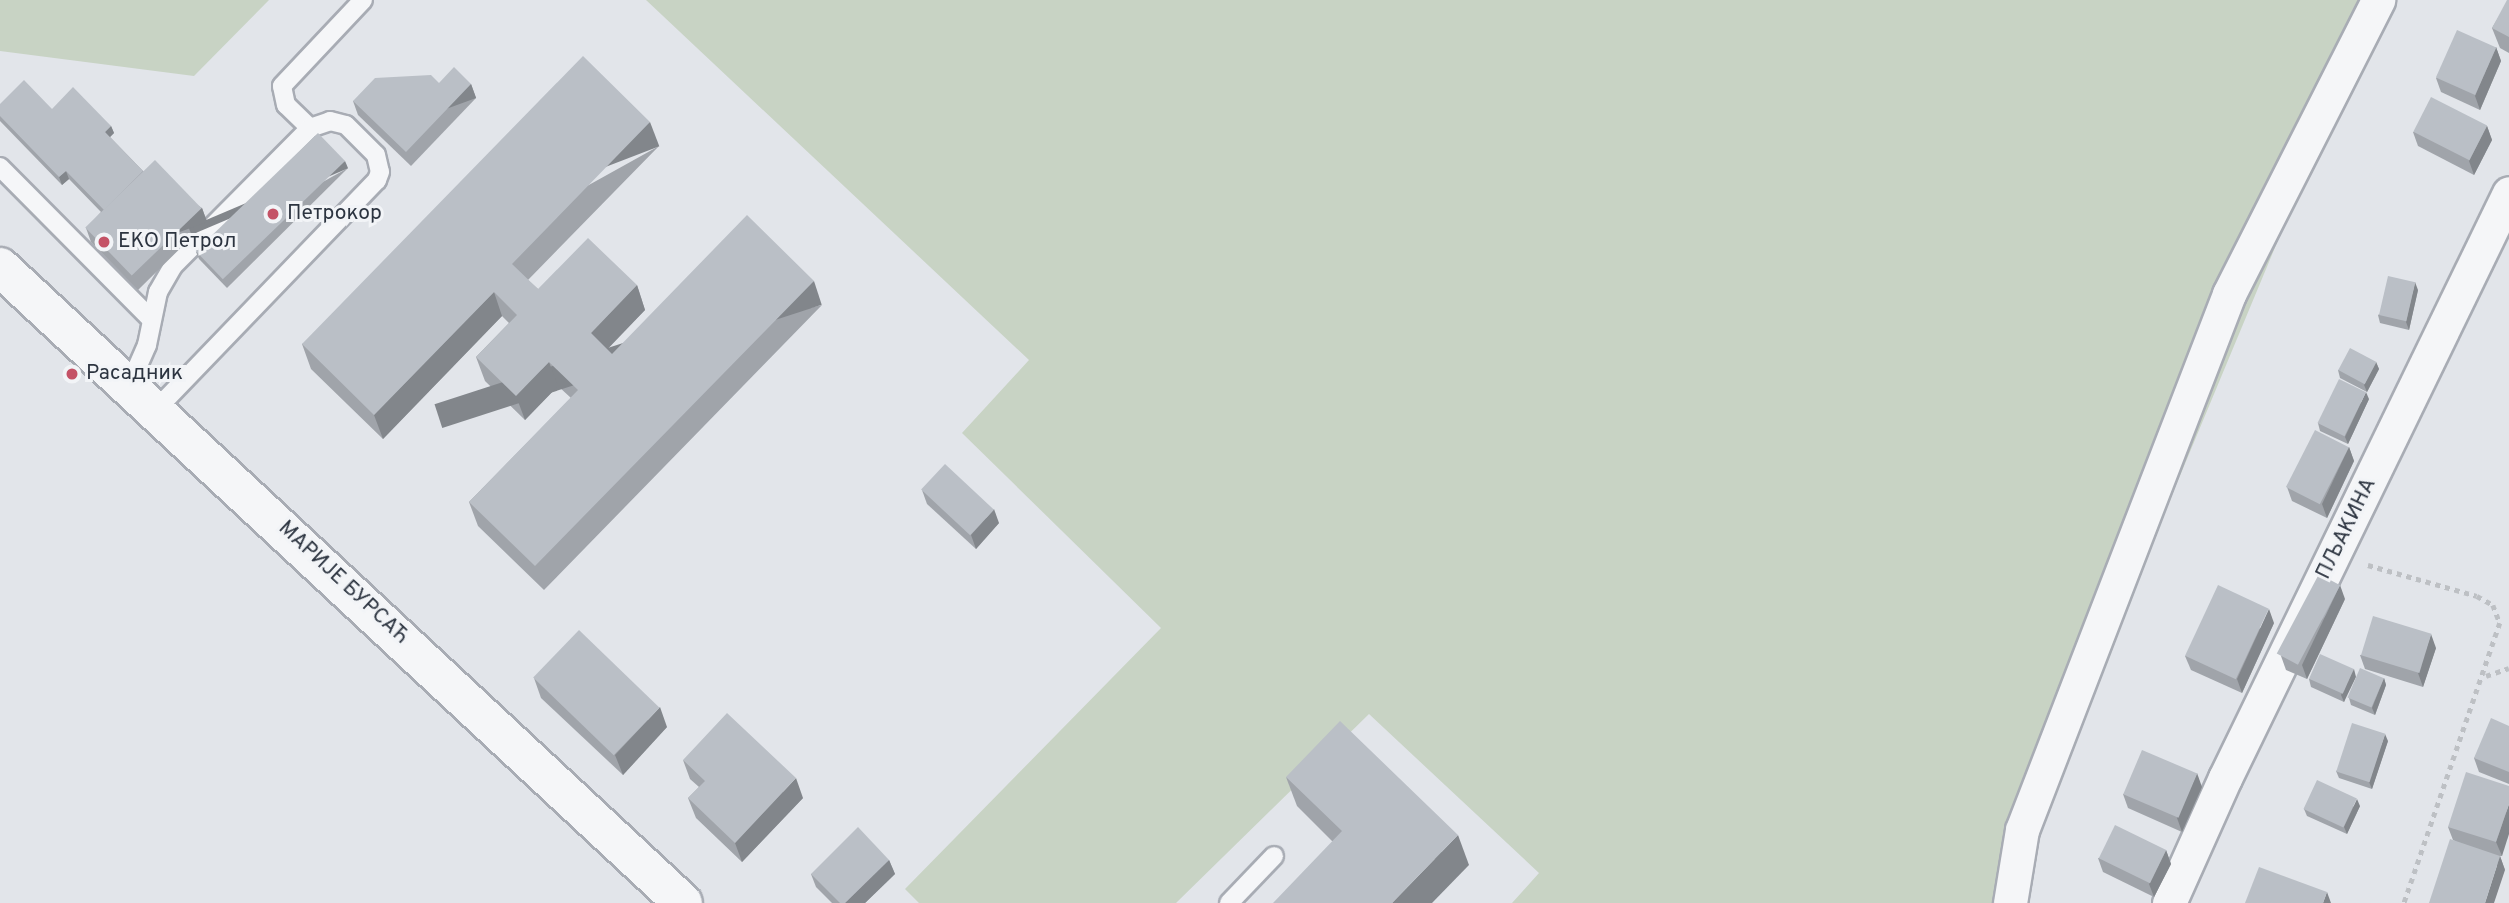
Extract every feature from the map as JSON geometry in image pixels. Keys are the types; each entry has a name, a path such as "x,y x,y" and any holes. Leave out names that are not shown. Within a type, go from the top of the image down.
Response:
{"street":[{"path":"2010,903 2022,830 2230,294 2378,0"},
{"name":"ПЉАКИНА","path":"2169,903 2225,778 2509,193"},
{"name":"МАРИЈЕ БУРСАЋ","path":"0,267 683,903"}],"lane":[{"path":"310,128 286,105 282,86 363,0"},
{"path":"330,121 346,125 376,155 380,172 377,180 142,399 150,318 173,266 310,128 330,121"},
{"path":"0,167 150,318"},
{"path":"1229,903 1274,856"}],"path":[{"path":"2334,555 2493,605 2500,623 2485,676 2404,903"},
{"path":"2485,676 2509,668"}],"green space":[{"path":"0,0 269,0 194,76 0,51"},
{"path":"646,0 2378,0 2152,543 2035,795 2021,903 1512,903 1539,873 1369,714 1176,903 919,903 905,889 1161,628 962,433 1029,360"}],"building":[{"path":"2509,0 2509,37 2492,28"},
{"path":"2457,30 2496,47 2475,95 2436,78"},
{"path":"583,56 650,122 512,264 538,289 588,238 637,285 591,333 612,354 747,215 814,281 535,566 469,502 578,390 549,362 516,396 476,357 517,315 494,292 374,415 302,344"},
{"path":"454,67 471,84 406,152 353,101 375,78 431,75 439,83"},
{"path":"24,80 52,109 73,87 111,126 105,132 143,171 104,210 66,171 59,177 0,116 0,104"},
{"path":"2431,97 2487,126 2469,160 2413,132"},
{"name":"Петрокор","path":"318,133 345,161 223,279 196,251"},
{"path":"155,160 202,208 132,276 85,227"},
{"path":"2388,276 2415,282 2406,321 2379,315"},
{"path":"2350,348 2376,362 2365,384 2338,370"},
{"path":"2339,379 2366,392 2344,436 2318,423"},
{"path":"2315,430 2349,447 2320,504 2286,487"},
{"path":"945,464 994,510 970,535 921,490"},
{"path":"2319,574 2340,585 2298,665 2277,653"},
{"path":"2218,585 2269,609 2236,679 2185,656"},
{"path":"2373,616 2431,634 2419,673 2361,655"},
{"path":"579,630 660,708 614,755 533,677"},
{"path":"2320,654 2354,669 2343,694 2309,679"},
{"path":"2360,668 2384,678 2371,708 2347,697"},
{"path":"727,713 796,778 735,843 688,798 705,781 683,760"},
{"path":"2491,718 2509,726 2509,772 2474,758"},
{"path":"1340,721 1458,835 1392,903 1273,903 1342,831 1286,777"},
{"path":"2352,723 2385,734 2370,782 2336,772"},
{"path":"2142,750 2197,773 2178,818 2123,794"},
{"path":"2466,772 2509,786 2509,804 2496,842 2448,827"},
{"path":"2317,780 2357,799 2343,828 2303,809"},
{"path":"2115,825 2166,850 2150,883 2099,858"},
{"path":"858,827 889,860 845,903 840,903 811,874"},
{"path":"2450,839 2500,856 2485,903 2429,903"},
{"path":"2259,867 2327,892 2323,903 2245,903"}],"place":[{"name":"Петрокор","path":"273,214"},
{"name":"ЕКО Петрол","path":"104,242"},
{"name":"Расадник","path":"72,374"}]}
